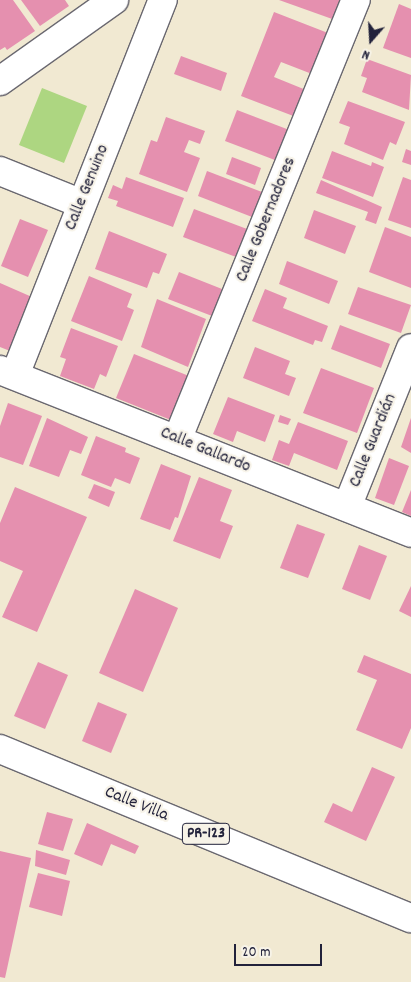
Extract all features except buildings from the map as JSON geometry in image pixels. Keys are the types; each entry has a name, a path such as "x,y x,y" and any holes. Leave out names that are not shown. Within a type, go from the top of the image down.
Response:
{"street":[{"path":"0,81 114,0"},
{"name":"Calle Genuino","path":"7,373 82,204 163,0"},
{"name":"Calle Gobernadores","path":"177,440 356,0"},
{"path":"0,171 82,204"},
{"name":"Calle Guardián","path":"347,507 411,348"},
{"name":"Calle Gallardo","path":"7,373 411,533"},
{"name":"Calle Villa","path":"0,749 411,918"}],"green space":[{"path":"42,88 87,106 64,163 19,145"}]}
